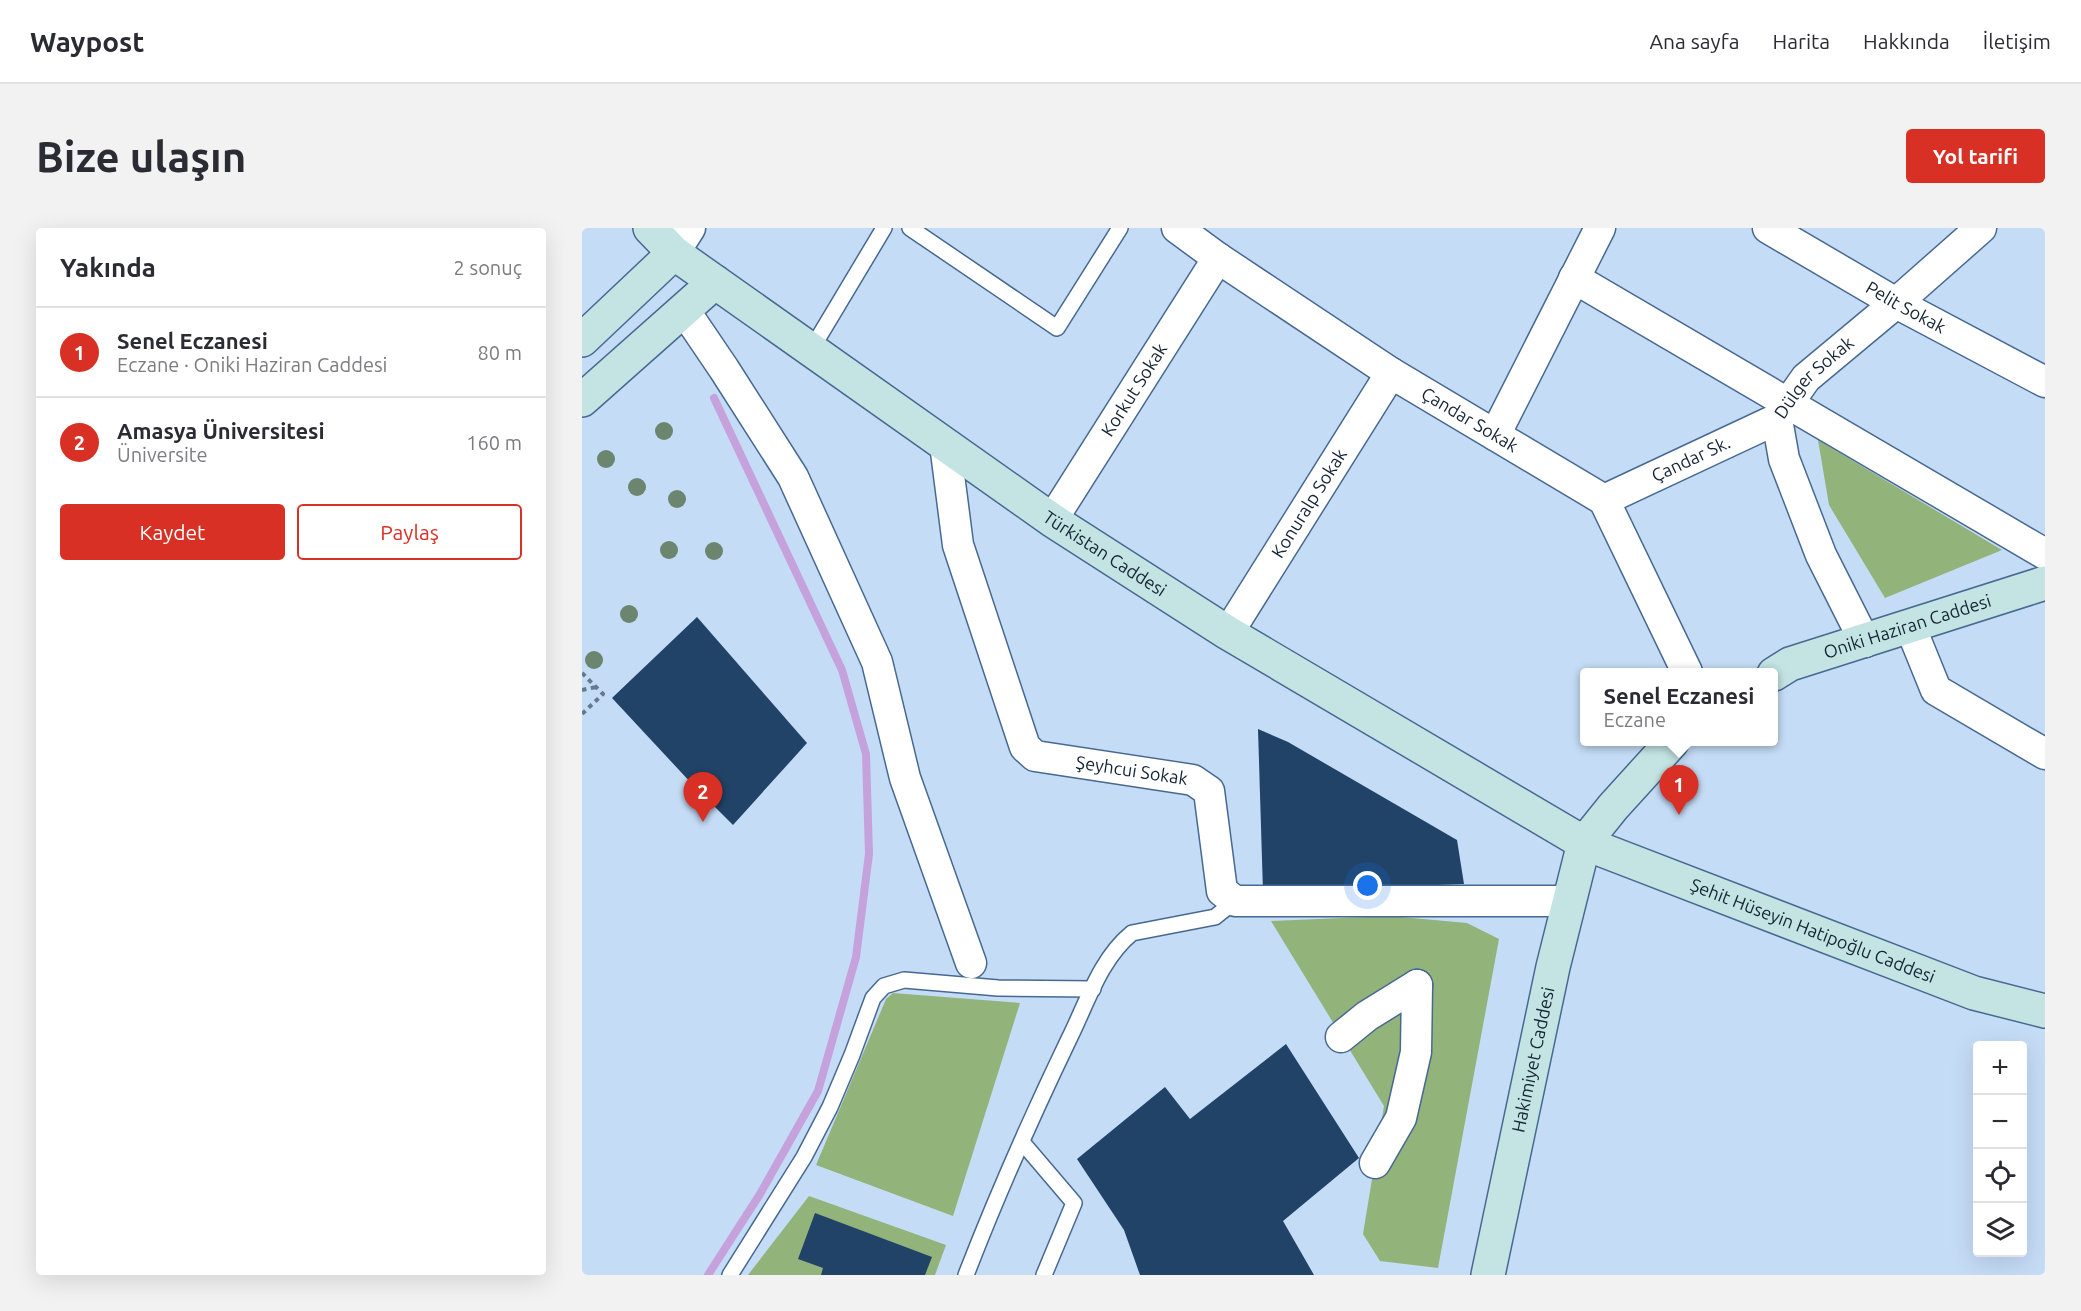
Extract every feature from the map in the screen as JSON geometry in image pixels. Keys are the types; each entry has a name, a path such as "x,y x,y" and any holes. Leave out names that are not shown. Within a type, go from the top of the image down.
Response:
{"street":[{"name":"Türkistan Caddesi","path":"650,228 682,241 715,282 1052,520 1228,633 1584,843"},
{"name":"Çandar Sokak","path":"1177,228 1218,258 1391,373 1604,500"},
{"path":"1496,435 1600,228"},
{"name":"Pelit Sokak","path":"1767,228 1808,238 1896,303 2045,382"},
{"name":"Dülger Sokak","path":"1865,642 1821,555 1784,459 1782,412 1806,378 1981,228"},
{"path":"582,340 682,241"},
{"name":"Korkut Sokak","path":"1052,520 1218,258"},
{"path":"1575,278 1782,412 2045,554"},
{"path":"582,400 715,282"},
{"path":"684,310 793,477 878,662 905,778 971,963"},
{"name":"Konuralp Sokak","path":"1228,633 1391,373"},
{"name":"Çandar Sk.","path":"1604,500 1782,412"},
{"name":"Şeyhcui Sokak","path":"945,444 958,545 1025,747 1035,756 1193,780 1209,791 1222,891 1235,902"},
{"path":"1604,500 1685,668"},
{"name":"Oniki Haziran Caddesi","path":"1778,671 1791,664 2045,583"},
{"path":"1910,626 1936,690 2045,754"},
{"path":"1584,843 1668,746"},
{"name":"Hakimiyet Caddesi","path":"1488,1275 1554,967 1584,843"},
{"name":"Şehit Hüseyin Hatipoğlu Caddesi","path":"1584,843 1974,993 2045,1011"},
{"path":"1235,902 1570,901"},
{"path":"1341,1037 1367,1016 1417,985 1416,1053 1401,1118 1375,1163"}],"lane":[{"path":"811,350 884,228"},
{"path":"910,228 1057,328 1120,228"},
{"path":"966,1275 1022,1142 1107,961 1132,933 1215,917 1235,902"},
{"path":"730,1275 804,1158 835,1096 873,998 884,986 904,980 998,988 1093,989"},
{"path":"1022,1142 1074,1203 1044,1275"}],"path":[{"path":"582,673 603,694 582,714"},
{"path":"582,690 596,687"}],"green space":[{"path":"1818,440 2002,550 1885,598 1829,505"},
{"path":"1390,916 1467,923 1499,939 1438,1268 1380,1261 1363,1234 1384,1106 1271,921"},
{"path":"893,993 1020,1003 953,1216 816,1165 886,999"},
{"path":"809,1196 946,1245 935,1275 748,1275"}],"building":[{"path":"697,617 807,743 733,825 612,698"},
{"path":"1258,729 1288,742 1457,840 1464,884 1263,892"},
{"path":"1286,1044 1359,1158 1283,1221 1314,1275 1140,1275 1124,1230 1077,1159 1165,1087 1190,1119"},
{"path":"815,1213 932,1257 925,1275 821,1275 823,1268 798,1259"}],"waterway":[{"path":"708,1275 760,1194 818,1091 856,957 869,854 866,754 842,670 714,398"}],"place":[{"name":"Senel Eczanesi","path":"1679,815"},
{"name":"Amasya Üniversitesi","path":"703,822"}]}
